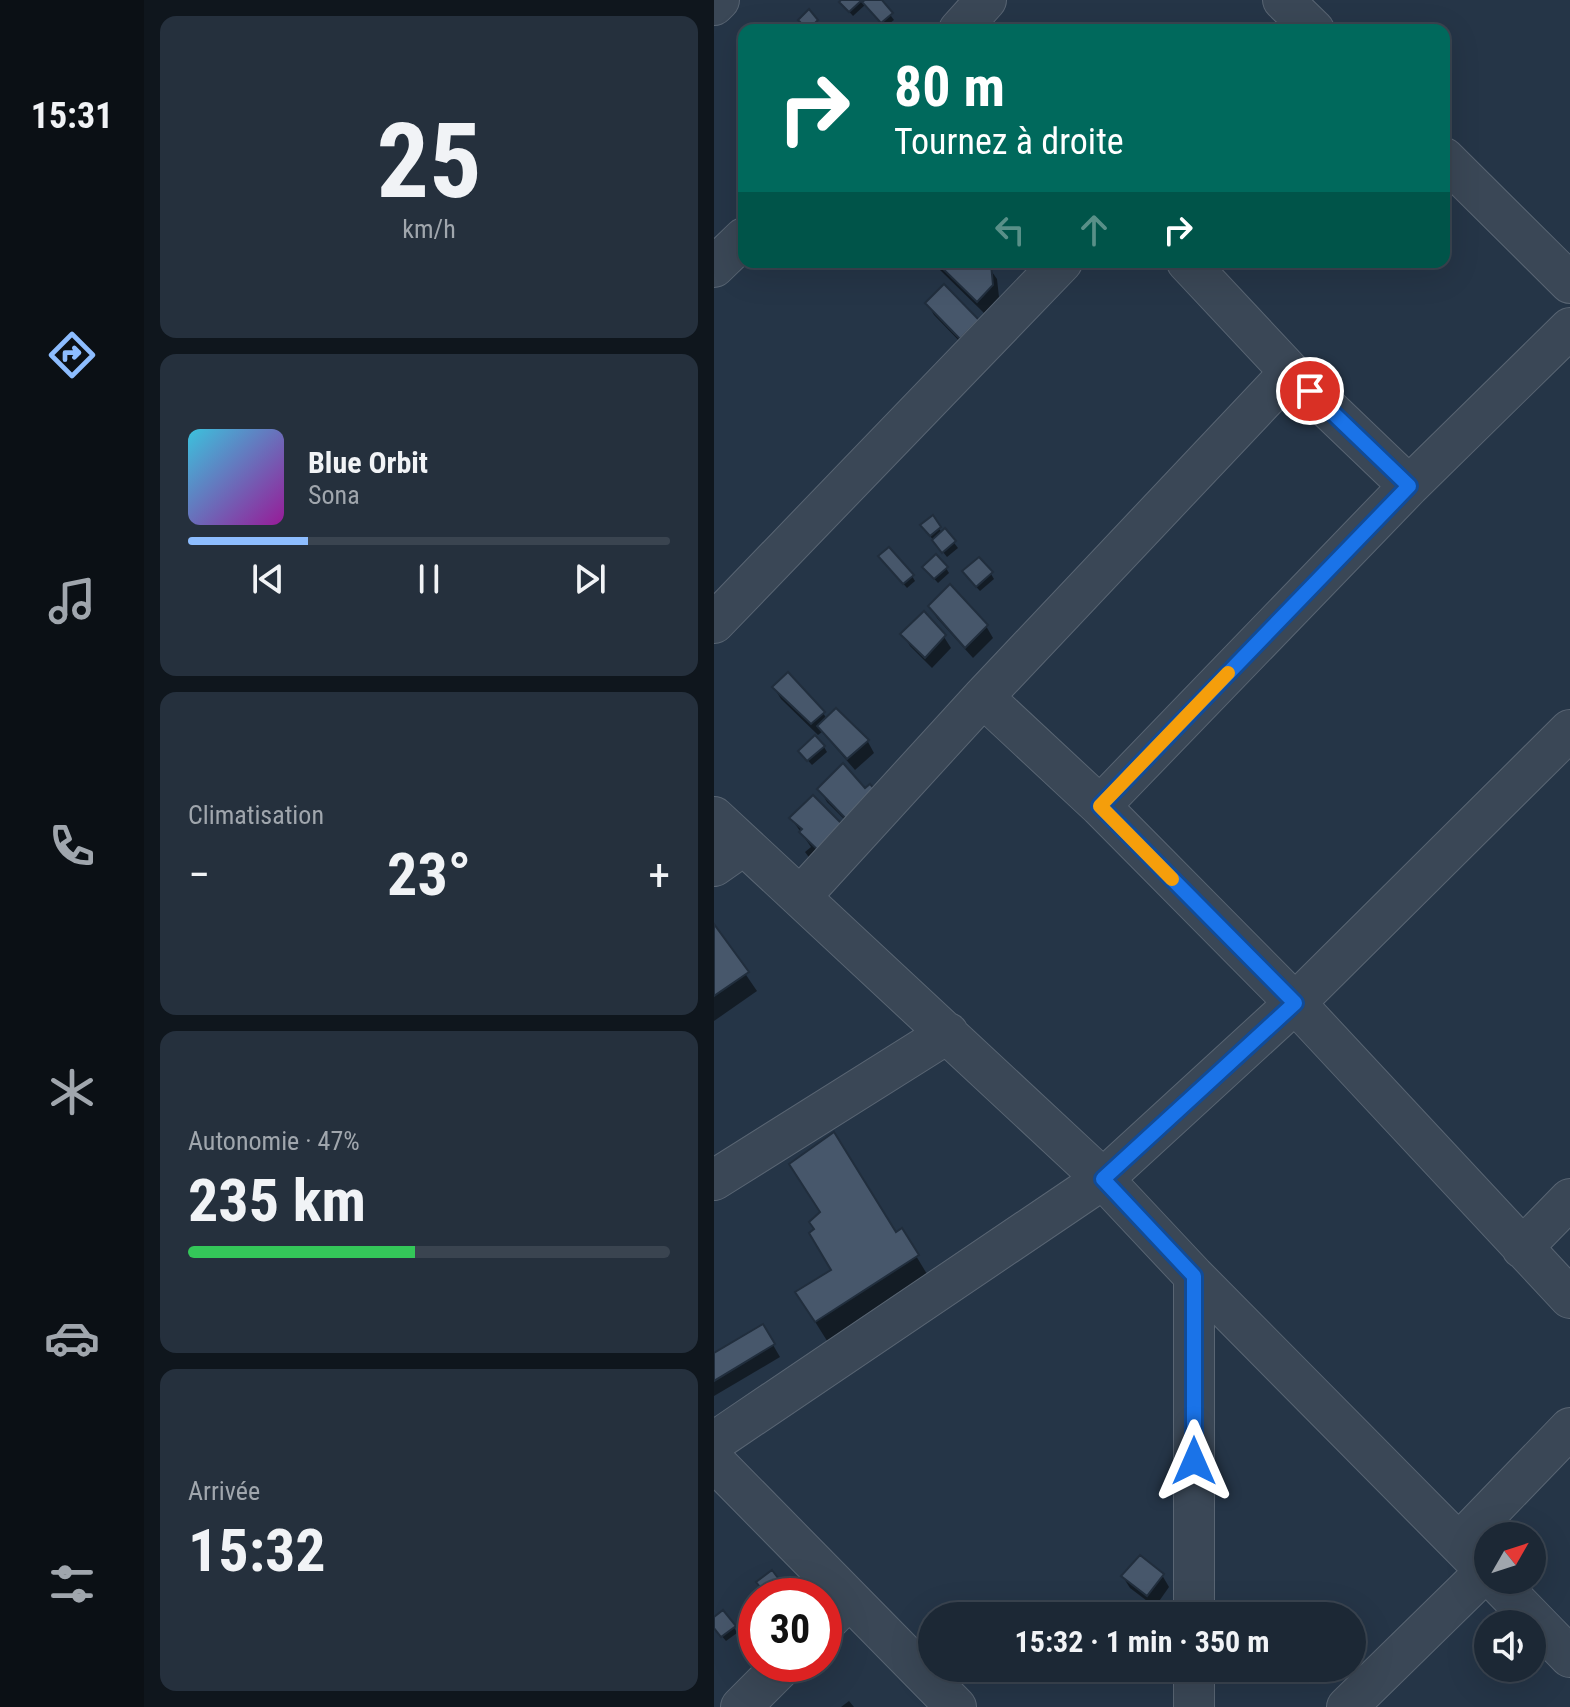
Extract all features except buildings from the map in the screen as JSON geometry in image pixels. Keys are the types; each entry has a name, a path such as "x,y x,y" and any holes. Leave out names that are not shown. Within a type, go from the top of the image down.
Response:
{"street":[{"path":"714,5 719,0"},
{"path":"964,24 986,0"},
{"path":"1450,164 1570,283"},
{"path":"714,267 738,244"},
{"path":"714,623 1056,268"},
{"path":"1193,268 1290,372 1409,486"},
{"path":"1100,806 1409,486 1570,328"},
{"path":"801,896 983,697 1290,372"},
{"path":"983,697 1100,806 1295,1003 1570,1298"},
{"path":"714,1442 1103,1179 1295,1003 1570,730"},
{"path":"714,817 729,855 801,896 1103,1179 1194,1276 1474,1558"},
{"path":"714,1180 948,1033"},
{"path":"1522,1248 1570,1199"},
{"path":"1194,1276 1194,1602"},
{"path":"1510,1522 1570,1428"},
{"path":"714,1461 809,1578"},
{"path":"1347,1707 1474,1574"},
{"path":"1509,1594 1570,1657"},
{"path":"842,1617 956,1707"},
{"path":"741,1707 766,1682"},
{"path":"1194,1682 1194,1707"}],"slow traffic":[{"path":"1172,879 1100,806 1228,673"}],"route":[{"path":"1194,1461 1194,1276 1103,1179 1295,1003 1100,806 1409,486 1310,391"}]}
